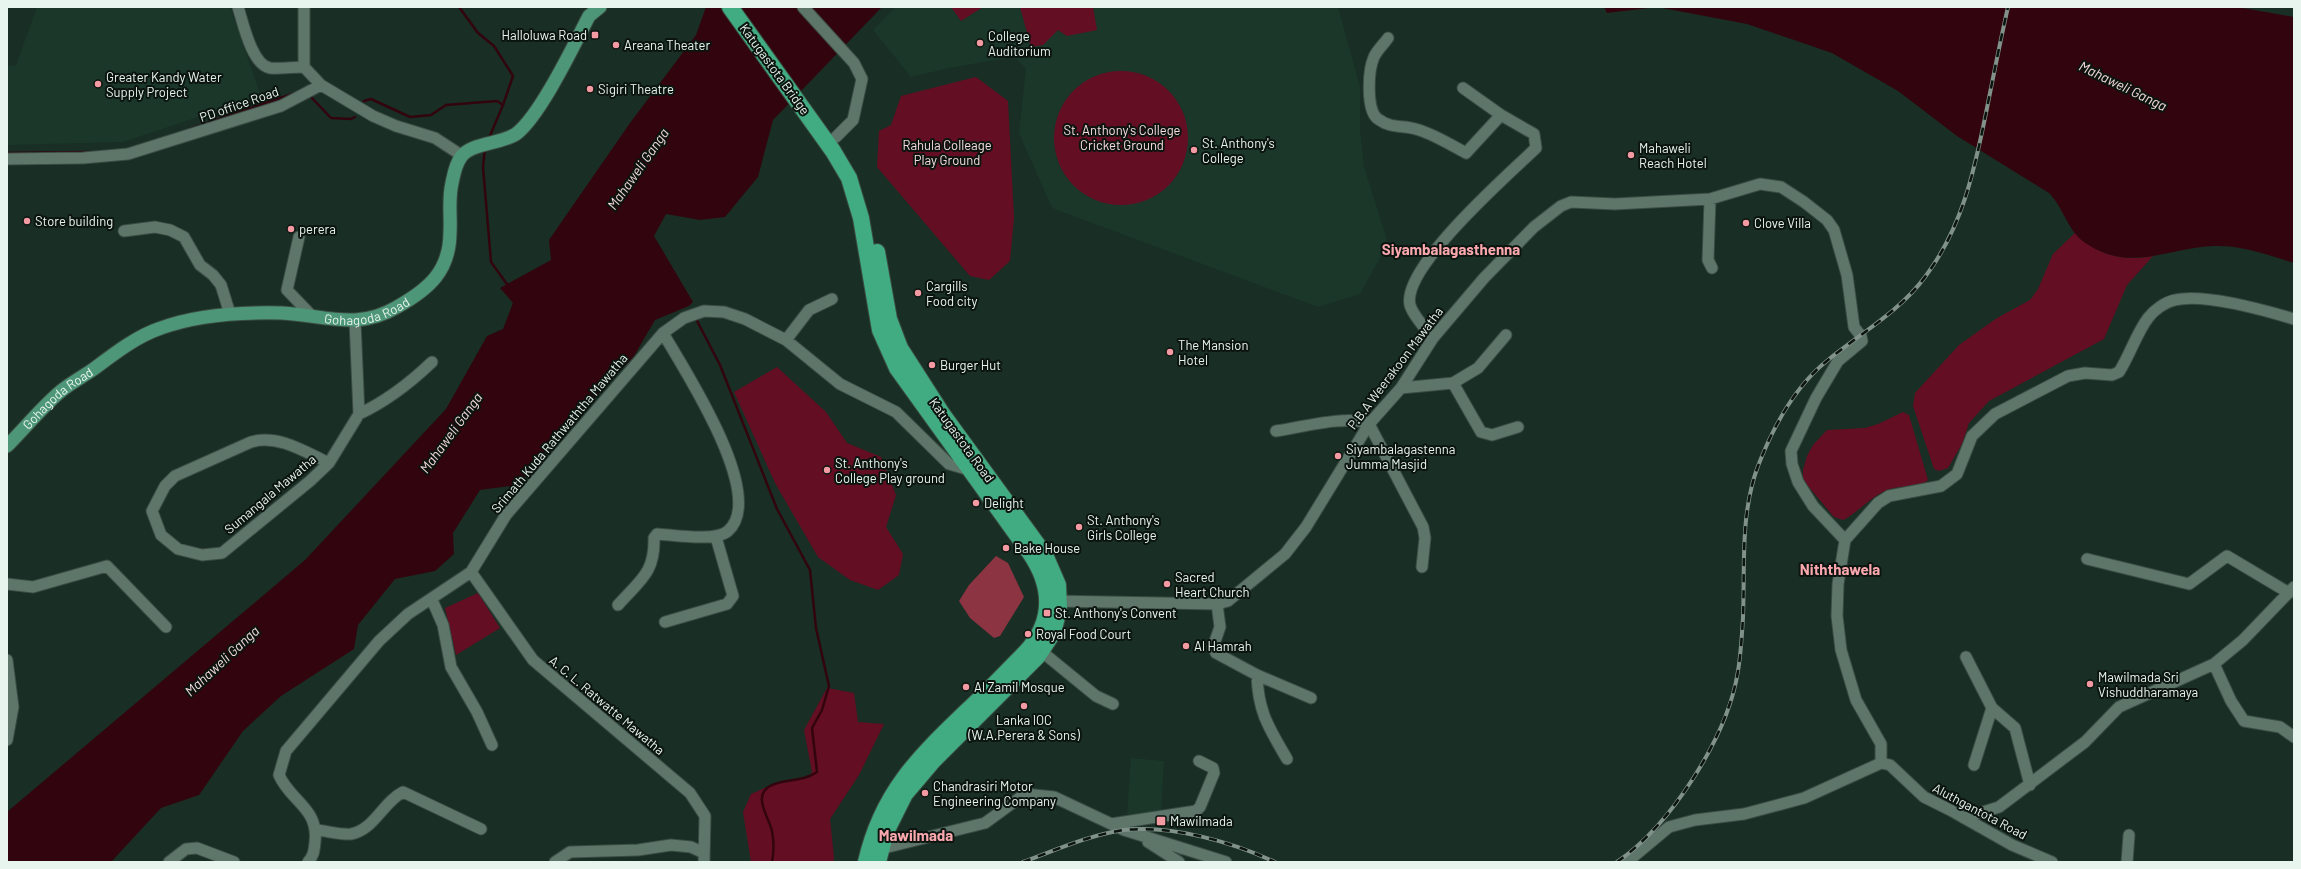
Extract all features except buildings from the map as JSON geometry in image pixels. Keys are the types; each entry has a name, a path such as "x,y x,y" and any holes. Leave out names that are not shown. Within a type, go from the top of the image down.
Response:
{"highway":[{"name":"Katugastota Bridge","path":"730,7 828,131"},
{"name":"Katugastota Bridge","path":"743,7 828,131"},
{"name":"Katugastota Road","path":"828,131 854,188 861,218 875,309 885,342 897,368 977,470 1036,563 1053,601 1055,628 1042,651 1023,672 946,747 912,784 892,818 873,856"},
{"name":"Katugastota Road","path":"873,856 881,815 893,792 924,753 1031,648 1040,634 1053,601"}],"main road":[{"path":"462,155 473,148 493,143 515,134 526,122 550,86 590,12 600,7"},
{"name":"Gohagoda Road","path":"7,446 60,392 122,349 160,328 187,321 230,314 271,313 356,321 373,318 397,308 433,280 444,268 449,250 451,187 455,169 462,155"}],"street":[{"path":"238,7 255,57 262,64 269,68 304,67"},
{"path":"304,7 304,67 321,85 373,116 396,126 435,138 462,155"},
{"path":"803,7 854,63 862,79 856,112 853,120 828,131"},
{"path":"1388,38 1374,56 1371,65 1370,106 1377,118 1392,127 1411,127 1421,130 1466,153 1500,115"},
{"name":"PD office Road","path":"7,159 84,158 128,154 281,106 321,85"},
{"path":"1433,338 1410,305 1411,289 1429,256 1488,194 1536,148 1534,134 1500,115 1463,88"},
{"name":"P.B.A Weerakoon Mawatha","path":"1053,601 1216,604 1228,601 1285,554 1306,527 1369,424 1401,388 1433,338 1484,278 1534,227 1561,206 1571,202 1615,204 1710,199 1760,184 1770,184 1781,187 1804,202 1827,220 1834,230 1847,275 1854,327 1861,336 1862,341 1838,361 1816,398 1791,451 1792,464 1798,482 1813,506 1845,540"},
{"path":"1710,199 1708,260 1712,268"},
{"path":"124,231 155,227 170,230 184,237 200,265 213,275 222,285 230,314"},
{"path":"299,237 287,290 312,316"},
{"path":"1627,862 1669,827 1695,820 1744,814 1804,798 1881,763 1881,744 1856,700 1841,650 1837,616 1838,584 1845,540 1878,502 1889,496 1941,486 1957,474 1972,436 1995,414 2068,376 2085,373 2112,376 2119,372 2147,319 2157,309 2174,300 2194,297 2294,319"},
{"path":"832,299 809,310 786,340 840,384 896,412 949,464 977,470"},
{"name":"Srimath Kuda Rathwaththa Mawatha","path":"317,830 307,808 283,785 279,775 286,751 379,641 408,614 432,600 471,572 506,515 663,333 684,318 704,310 724,312 745,319 786,340"},
{"path":"356,321 359,414 375,407 409,384 432,362"},
{"path":"618,605 649,570 654,555 654,538 657,534 716,537 728,531 733,524 739,503 738,487 730,460 714,423 663,333"},
{"path":"1401,388 1453,383 1478,368 1506,335"},
{"path":"1453,383 1481,432 1492,435 1518,427"},
{"name":"Sumangala Mawatha","path":"329,463 281,441 255,440 175,476 165,486 152,511 161,535 178,549 202,555 222,552 310,481 329,463 359,414"},
{"path":"1276,431 1342,421 1364,421 1369,424 1423,527 1425,538 1422,567"},
{"path":"665,622 727,604 733,596 716,537"},
{"path":"1964,818 1999,807 2030,785 2086,742 2119,707 2214,664 2243,640 2291,590 2227,556 2189,584 2087,559"},
{"path":"7,584 32,587 107,566 166,627"},
{"name":"A. C. L. Ratwatte Mawatha","path":"471,572 533,660 690,793 705,816 704,858"},
{"path":"432,600 443,625 451,667 477,712 492,745"},
{"path":"1216,604 1220,627 1213,647 1216,653 1257,675 1312,698"},
{"path":"1042,651 1096,696 1113,704"},
{"path":"1966,657 1992,708 2015,728 2030,785"},
{"path":"7,660 13,707 7,740"},
{"path":"2214,664 2231,701 2244,721 2280,727 2294,737"},
{"path":"1257,675 1257,698 1265,722 1287,759"},
{"path":"1974,765 1992,708"},
{"path":"1111,824 1196,811 1200,807 1214,773 1213,768 1199,761"},
{"name":"Aluthgantota Road","path":"1881,763 1890,765 1924,797 2012,845 2052,862"},
{"path":"308,862 314,855 317,830 351,834 367,827 393,797 403,792 482,829"},
{"path":"873,856 985,822 1025,794 1054,797 1136,834 1226,862"},
{"path":"1136,834 1179,862"},
{"path":"2127,862 2128,835"},
{"path":"555,862 570,852 638,850 671,845 691,847 704,858"},
{"path":"169,862 186,848 197,848 234,862"}],"shaded area":[{"name":"Greater Kandy Water Supply Project","path":"37,7 230,7 261,96 123,142 7,145 7,66 16,65"},
{"name":"St. Anthony's College","path":"896,7 1338,7 1360,87 1360,129 1364,167 1388,243 1360,294 1318,307 1052,208 1019,133 1026,68 1013,57 949,68 911,77 873,30"},
{"path":"996,556 1008,563 1024,597 1000,636 994,638 970,618 959,601 969,585"},
{"path":"1131,758 1164,761 1161,815 1127,814"}],"green space":[{"path":"951,7 983,7 961,21"},
{"path":"1020,7 1093,7 1097,30 1067,36 1058,30 1043,45 1031,47"},
{"name":"St. Anthony's College Cricket Ground","path":"1128,71 1141,73 1169,90 1186,118 1188,138 1186,158 1169,186 1141,203 1114,205 1101,203 1073,186 1056,158 1054,131 1056,118 1073,90 1101,73"},
{"name":"Rahula Colleage Play Ground","path":"976,77 1008,101 1014,218 1010,261 989,280 970,276 877,167 879,131 891,125 901,96"},
{"path":"2075,233 2092,247 2111,255 2131,258 2153,256 2127,285 2104,339 1989,401 1969,423 1962,444 1948,468 1939,471 1934,469 1913,406 1915,393 1959,345 1997,318 2030,300 2038,289 2053,254"},
{"name":"St. Anthony's College Play ground","path":"777,367 826,412 847,443 881,457 896,495 886,527 903,554 899,575 878,590 850,580 818,557 775,483 734,392"},
{"path":"1903,412 1909,415 1928,480 1919,485 1898,487 1887,490 1843,520 1834,517 1803,480 1803,470 1807,456 1813,445 1827,430 1865,428 1878,424"},
{"path":"478,593 500,628 456,655 445,608"},
{"path":"827,688 854,693 858,722 884,724 859,775 830,819 834,858 833,862 751,862 743,812 751,794 771,785 809,778 812,772 804,730"}],"water":[{"name":"Mahaweli Ganga","path":"706,7 882,7 773,120 758,177 725,217 700,220 666,214 654,236 693,302 689,306 655,320 634,356 562,432 518,485 480,490 453,533 454,554 435,571 395,579 358,625 354,649 281,696 243,731 199,795 161,808 111,862 7,862 7,812 305,560 446,409 487,336 503,329 513,303 500,288 551,260 549,240 630,123 696,35"},
{"path":"1604,7 1657,7 1607,13"},
{"name":"Mahaweli Ganga","path":"1657,7 2237,7 2294,17 2294,263 2255,251 2224,246 2196,248 2148,257 2132,258 2117,256 2101,251 2078,237 2049,193 1957,136 1898,91 1832,53 1747,24"}],"waterway":[{"path":"459,7 478,33 494,46 513,76 503,105"},
{"path":"190,129 295,93"},
{"path":"311,97 331,118 351,119 355,117"},
{"path":"364,101 371,99 410,117 431,115 446,105 497,101 503,105 489,138"},
{"path":"485,148 483,167 491,262 509,287"},
{"path":"7,153 92,152"},
{"path":"695,317 720,365 777,509 810,570 816,628 829,686 822,710 812,728 817,772 805,778 781,782 770,786 762,795 763,807 773,835 772,862"}],"railway":[{"path":"1617,862 1637,846 1657,826 1694,777 1710,750 1732,696 1740,657 1743,617 1744,540 1748,503 1758,466 1778,422 1795,395 1816,370 1892,312 1915,290 1938,258 1948,239 1965,199 1977,157 2008,7"},
{"path":"1023,862 1098,835 1124,830 1143,829 1162,830 1202,837 1240,848 1275,862"}],"place":[{"name":"Halloluwa Road","path":"595,35"},
{"name":"College Auditorium","path":"980,43"},
{"name":"Areana Theater","path":"616,45"},
{"name":"Greater Kandy Water Supply Project","path":"98,84"},
{"name":"Sigiri Theatre","path":"590,89"},
{"name":"St. Anthony's College","path":"1194,150"},
{"name":"Mahaweli Reach Hotel","path":"1631,155"},
{"name":"Store building","path":"27,221"},
{"name":"Clove Villa","path":"1746,223"},
{"name":"perera","path":"291,229"},
{"name":"Cargills Food city","path":"918,293"},
{"name":"The Mansion Hotel","path":"1170,352"},
{"name":"Burger Hut","path":"932,365"},
{"name":"Siyambalagastenna Jumma Masjid","path":"1338,456"},
{"name":"St. Anthony's College Play ground","path":"827,470"},
{"name":"Delight","path":"976,503"},
{"name":"St. Anthony's Girls College","path":"1079,527"},
{"name":"Bake House","path":"1006,548"},
{"name":"Sacred Heart Church","path":"1167,584"},
{"name":"St. Anthony's Convent","path":"1047,613"},
{"name":"Royal Food Court","path":"1028,634"},
{"name":"Al Hamrah","path":"1186,646"},
{"name":"Mawilmada Sri Vishuddharamaya","path":"2090,684"},
{"name":"Al Zamil Mosque","path":"966,687"},
{"name":"Lanka IOC (W.A.Perera & Sons)","path":"1024,706"},
{"name":"Chandrasiri Motor Engineering Company","path":"925,793"},
{"name":"Mawilmada","path":"1161,821"}],"district":[{"name":"Siyambalagasthenna","path":"1451,250"},
{"name":"Niththawela","path":"1840,570"},
{"name":"Mawilmada","path":"916,836"}]}
